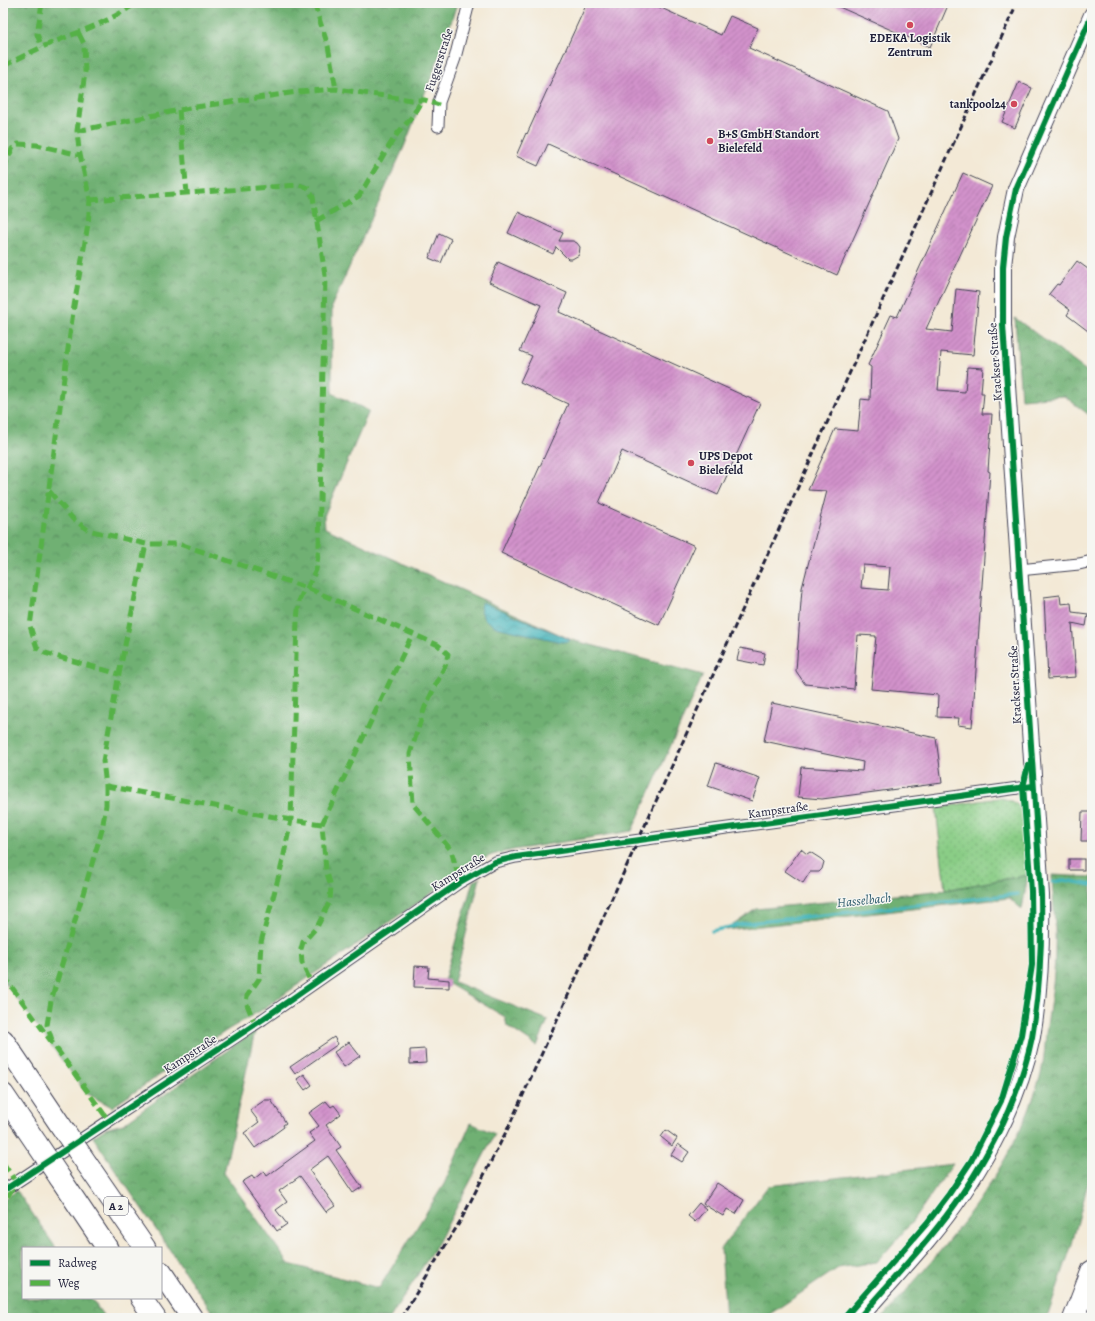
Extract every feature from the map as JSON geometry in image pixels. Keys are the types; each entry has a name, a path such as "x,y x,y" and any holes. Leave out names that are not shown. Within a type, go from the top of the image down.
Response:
{"highway":[{"name":"A 2","path":"3,1040 144,1247"},
{"name":"A 2","path":"3,1094 106,1247"},
{"path":"1074,1318 1092,1271"},
{"path":"162,1273 192,1318"},
{"path":"142,1299 155,1318"},
{"path":"1088,1318 1092,1300"},
{"path":"181,1301 201,1318"}],"street":[{"name":"Fuggerstraße","path":"438,126 439,102 455,58 470,3"},
{"name":"Krackser Straße","path":"859,1318 940,1223 961,1195 995,1136 1010,1104 1022,1072 1031,1039 1037,1002 1042,931 1002,300 1006,237 1012,205 1020,176 1092,15"},
{"path":"1019,570 1079,564 1092,561"},
{"name":"Kampstraße","path":"3,1191 263,1019 460,882 495,862 523,856 1033,786"}],"green space":[{"path":"3,3 457,3 446,39 404,147 332,305 332,393 369,411 324,516 325,528 572,640 703,675 632,831 513,850 492,855 478,861 260,1011 229,1029 112,1107 86,1093 3,980"},
{"path":"1015,318 1092,375 1092,417 1064,396 1021,399"},
{"path":"998,798 1006,799 1018,805 1023,811 1028,875 945,890 936,808"},
{"path":"1028,875 1022,909 1009,898 726,930 756,909 945,890"},
{"path":"1052,875 1092,877 1092,1168 1072,1244 1047,1318 882,1318 930,1263 976,1205 1014,1142 1029,1109 1042,1069 1055,961"},
{"path":"480,878 454,982 548,1020 537,1046 507,1026 505,1017 444,981 473,881"},
{"path":"255,1031 224,1173 289,1264 379,1288 444,1184 471,1123 495,1134 438,1243 390,1318 216,1318 93,1137 105,1129 123,1124"},
{"path":"953,1164 912,1222 877,1262 838,1268 764,1318 726,1318 721,1249 768,1186"},
{"path":"17,1191 55,1247 22,1247 22,1299 92,1299 105,1318 3,1318 3,1199"}],"water":[{"path":"482,602 569,639 570,641 562,642 496,627 484,619 480,607"}],"building":[{"name":"B+S GmbH Standort Bielefeld","path":"587,3 650,3 721,35 730,16 758,28 749,48 888,111 898,139 837,275 548,144 538,166 516,156"},
{"name":"EDEKA Logistik Zentrum","path":"830,3 949,3 930,47"},
{"path":"1019,82 1032,88 1015,128 1002,122"},
{"path":"963,173 992,186 926,329 952,332 956,289 979,292 973,355 941,352 938,390 965,392 967,367 983,368 981,393 984,393 982,414 992,414 988,471 990,472 972,727 958,725 959,718 937,717 938,695 871,689 876,636 858,635 854,689 805,684 796,671 802,588 827,491 808,490 835,429 858,431 861,399 870,400 871,367 868,365 891,315 897,317","holes":["863,565 890,567 888,590 861,588"]},
{"path":"518,212 563,233 559,241 573,241 577,243 580,247 579,255 572,259 568,259 556,247 553,254 508,233"},
{"path":"439,233 451,239 441,263 429,258"},
{"path":"1077,261 1092,272 1092,334 1067,315 1070,310 1049,294 1057,284 1059,285"},
{"name":"UPS Depot Bielefeld","path":"498,262 567,293 559,312 760,403 718,495 622,451 599,503 695,546 659,625 501,553 568,404 520,382 532,356 520,351 541,305 489,282"},
{"path":"1060,595 1061,604 1071,603 1072,612 1088,614 1086,626 1072,623 1076,677 1048,679 1044,597"},
{"path":"740,648 765,653 763,665 737,660"},
{"path":"772,703 936,738 942,783 822,799 798,797 801,767 862,771 863,762 764,741"},
{"path":"716,763 760,778 752,801 708,786"},
{"path":"1082,812 1092,812 1092,841 1081,841"},
{"path":"801,849 807,854 810,852 824,862 822,869 819,872 810,872 803,883 785,871"},
{"path":"1069,859 1084,859 1084,870 1069,870"},
{"path":"415,966 429,967 428,978 449,980 449,988 414,987"},
{"path":"334,1037 338,1044 295,1074 290,1067"},
{"path":"349,1042 360,1056 344,1067 334,1052"},
{"path":"425,1049 426,1063 410,1064 410,1050"},
{"path":"304,1074 312,1085 305,1090 297,1079"},
{"path":"265,1100 271,1100 286,1123 283,1125 284,1127 255,1148 244,1133 259,1122 250,1110"},
{"path":"326,1101 331,1107 334,1105 341,1114 326,1125 341,1147 336,1150 362,1187 353,1193 328,1156 309,1170 335,1206 326,1212 300,1176 279,1191 287,1202 276,1210 287,1224 277,1231 242,1182 252,1176 254,1179 264,1171 267,1176 315,1141 309,1133 319,1126 309,1113"},
{"path":"666,1130 677,1138 672,1146 661,1137"},
{"path":"678,1144 689,1152 682,1162 671,1155"},
{"path":"717,1183 744,1200 736,1214 727,1209 723,1216 703,1204"},
{"path":"699,1203 706,1209 695,1222 688,1216"}],"waterway":[{"path":"1052,882 1064,880 1092,885"},
{"name":"Hasselbach","path":"712,931 748,923 1018,894"}],"railway":[{"path":"401,1318 461,1220 509,1126 1017,3"}],"marked path":[{"path":"42,3 37,34 42,47"},
{"path":"3,66 42,47 114,17 136,3"},
{"path":"314,3 328,46 336,89"},
{"path":"79,34 84,44 85,72 77,131 79,150 90,200 88,224 73,312 30,626 37,648 45,653 119,674"},
{"path":"77,131 190,108 297,92 336,89 412,100 425,100 439,105"},
{"path":"316,221 359,196 397,134 411,118 422,100"},
{"path":"179,110 187,193"},
{"path":"3,170 12,149 18,144 37,145 80,155"},
{"path":"90,200 299,185 308,188 313,197 325,275 319,547 316,570 299,601 297,620 291,820 282,864 261,942 259,979 247,996 246,1002 255,1024"},
{"path":"49,491 73,519 88,530 146,544 180,544 307,588 438,645 448,654 446,664 425,707 410,754 413,804 451,850 460,882"},
{"path":"52,1040 47,1025 51,1001 102,830 106,805 106,786 103,761 119,674 146,544"},
{"path":"322,824 412,635"},
{"path":"106,786 291,820 322,824 326,870 331,886 330,901 317,927 303,942 301,949 302,963 312,985"},
{"path":"3,975 109,1121"},
{"path":"3,1163 16,1182 3,1205"}],"cycle path":[{"path":"859,1318 938,1227 962,1194 995,1139 1013,1099 1021,1078 1032,1037 1040,966 1041,895 1003,325 1003,267 1006,237 1016,189 1092,15"},
{"path":"844,1318 927,1223 949,1194 971,1161 1001,1101 1021,1035 1032,965 1031,891 1023,787 1028,765"},
{"path":"3,1191 263,1019 460,882 495,862 516,857 1033,786"}],"place":[{"name":"EDEKA Logistik Zentrum","path":"910,25"},
{"name":"tankpool24","path":"1014,104"},
{"name":"B+S GmbH Standort Bielefeld","path":"710,141"},
{"name":"UPS Depot Bielefeld","path":"691,463"}]}
